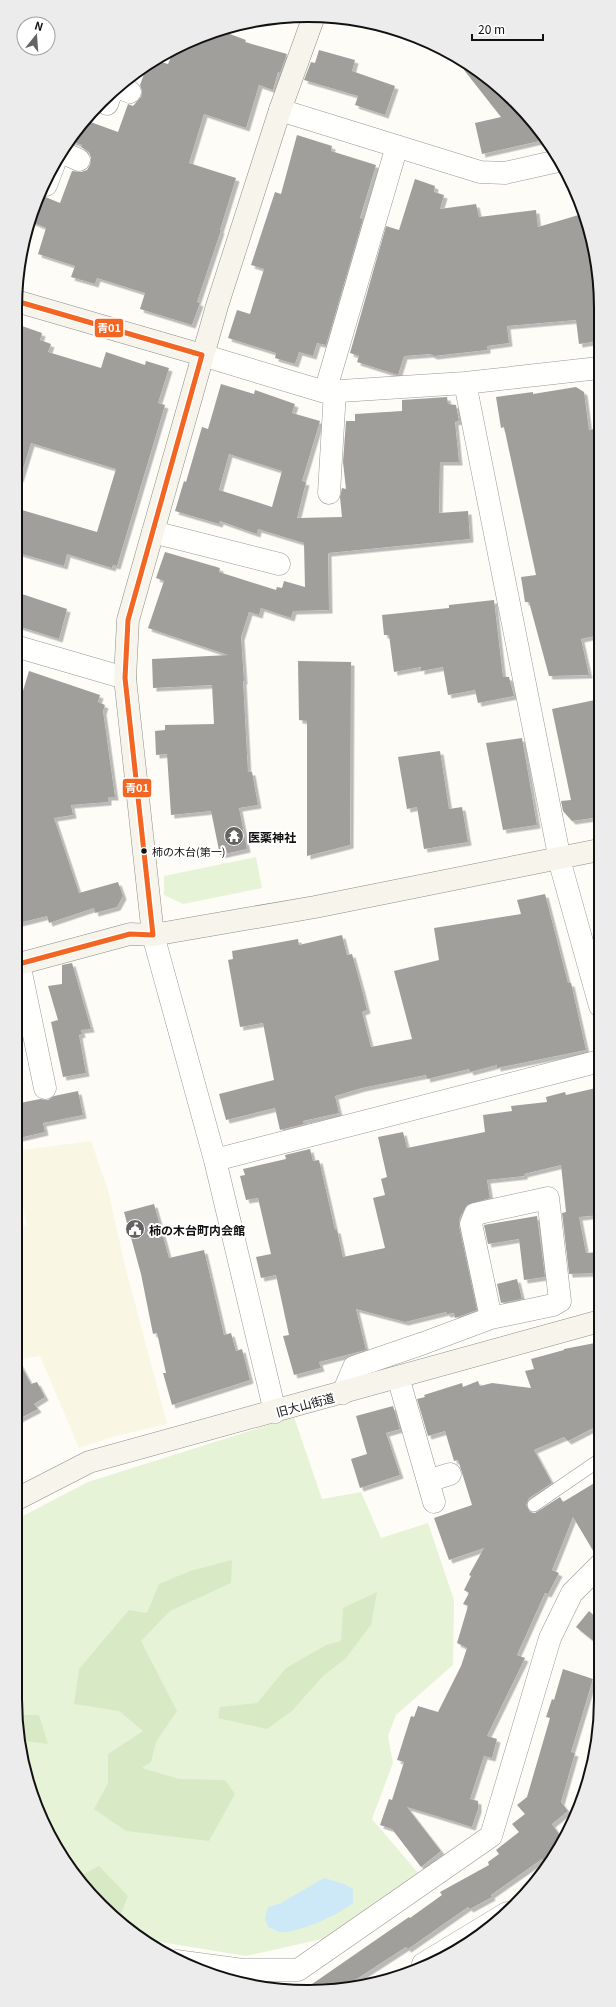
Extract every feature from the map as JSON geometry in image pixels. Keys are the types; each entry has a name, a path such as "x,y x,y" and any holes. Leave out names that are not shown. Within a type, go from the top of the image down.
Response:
{"street":[{"path":"275,1412 214,1160 153,935 125,678 128,620 202,355 280,110 312,22"},
{"path":"280,110 480,172 505,173 554,162"},
{"path":"329,493 330,391 397,146"},
{"path":"22,303 330,391 465,382 594,369"},
{"path":"465,382 560,858 594,984"},
{"path":"153,532 279,564"},
{"path":"22,648 125,678"},
{"path":"22,963 130,934 153,935 315,907 594,851"},
{"path":"22,986 45,1088"},
{"path":"214,1160 594,1063"},
{"path":"343,1393 354,1366 424,1343 491,1318 553,1305 560,1301 548,1198 475,1214 471,1224 491,1318"},
{"name":"旧大山街道","path":"22,1496 89,1462 275,1412 594,1323"},
{"path":"398,1377 434,1502"},
{"path":"428,1480 450,1474"},
{"path":"211,1968 242,1975 298,1970 491,1836 550,1638 572,1593 594,1571"}],"lane":[{"path":"534,1505 594,1464"}],"shaded area":[{"path":"91,1141 108,1190 124,1262 167,1424 112,1437 79,1448 40,1356 22,1359 22,1226 27,1225 22,1202 22,1150"}],"green space":[{"path":"256,857 262,888 183,904 164,895 164,876"},
{"path":"294,1417 322,1499 361,1492 381,1538 428,1523 454,1600 453,1665 396,1715 388,1736 393,1763 372,1819 419,1874 331,1937 246,1956 156,1941 119,1914 93,1888 70,1858 60,1842 51,1825 37,1791 27,1755 24,1736 22,1699 22,1516 88,1482","holes":["281,1903 287,1930 281,1932 268,1907"]},
{"path":"232,1560 231,1583 170,1611 141,1641 177,1711 156,1742 151,1762 142,1768 179,1779 225,1780 235,1794 209,1841 126,1831 94,1809 108,1783 108,1754 143,1731 119,1711 74,1704 79,1669 129,1610 147,1613 159,1584 190,1571"},
{"path":"377,1592 371,1625 346,1658 323,1676 292,1711 267,1729 218,1718 220,1707 257,1703 286,1668 326,1645 341,1641 343,1608"},
{"path":"23,1715 39,1715 48,1744 25,1741"},
{"path":"99,1866 128,1896 120,1915 93,1888 82,1875"}],"water":[{"path":"324,1878 344,1884 353,1889 353,1903 329,1918 297,1930 280,1932 268,1927 265,1918 268,1907 281,1903"}],"building":[{"path":"229,34 246,40 245,42 287,54 280,73 278,72 273,90 259,85 246,128 204,114 189,163 236,178 221,230 197,302 200,303 192,325 140,309 145,293 97,278 95,284 71,277 75,266 38,254 46,228 35,223 45,197 60,203 72,171 81,172 87,170 90,165 91,158 89,152 81,147 82,145 75,142 91,122 118,132 128,104 133,106 141,97 142,91 140,85 144,74 162,62 168,64 171,57 182,51"},
{"path":"319,50 355,60 352,71 395,86 385,115 355,105 358,96 304,80 311,62 315,63"},
{"path":"465,69 467,70 497,93 523,119 540,141 482,154 475,123 501,117 464,70"},
{"path":"297,135 332,146 331,151 376,165 360,218 363,219 326,345 317,343 313,356 299,352 295,364 275,358 276,353 228,338 237,310 250,314 264,269 251,265 275,192 281,194"},
{"path":"415,179 435,186 434,192 444,195 440,209 476,204 479,217 536,210 538,227 579,215 589,252 592,271 594,342 579,344 576,320 507,326 509,343 487,346 487,350 434,356 430,354 404,356 398,375 357,362 359,356 350,353 386,226 399,230"},
{"path":"22,326 42,333 40,340 51,344 48,352 101,368 106,352 145,365 146,361 169,368 158,403 165,405 117,566 113,565 112,568 67,554 64,566 22,554 22,510 97,532 116,469 31,443 22,472"},
{"path":"221,384 254,394 255,390 295,404 292,413 320,421 302,481 306,482 297,518 342,517 340,497 342,488 346,489 343,462 346,421 355,421 355,414 402,411 402,400 447,397 448,404 456,405 459,421 455,422 459,462 440,462 439,513 468,511 470,539 328,553 329,610 293,611 291,618 261,608 259,615 249,612 241,637 243,681 248,772 252,772 258,805 239,808 247,849 220,855 211,811 171,815 167,754 156,755 155,731 165,730 165,725 214,724 212,685 153,688 152,659 228,655 148,628 164,581 156,578 165,552 220,568 219,572 276,590 277,587 282,588 284,581 305,587 304,543 258,529 257,534 220,521 219,524 175,511 184,481 186,482 202,427 208,429","holes":["229,454 282,471 272,507 219,490"]},
{"path":"576,387 584,392 589,430 594,429 594,636 581,639 589,675 549,676 529,602 525,602 521,577 536,575 504,427 501,428 496,397 533,392 533,394"},
{"path":"22,594 67,609 59,639 22,627"},
{"path":"494,600 503,677 509,677 514,696 478,703 475,690 448,695 443,667 421,671 421,667 394,672 389,635 384,635 382,615 449,608 449,605"},
{"path":"298,661 351,662 350,845 307,856 307,721 299,720"},
{"path":"29,671 100,695 98,702 105,705 103,711 115,797 108,797 108,802 71,805 73,815 54,818 79,893 118,882 123,896 117,907 95,913 94,908 49,923 47,916 22,922 22,694"},
{"path":"594,700 594,818 572,821 563,811 561,801 571,800 552,709"},
{"path":"522,738 537,825 503,830 486,743"},
{"path":"440,751 449,809 462,807 468,842 424,849 417,807 407,809 398,757"},
{"path":"545,894 568,983 571,983 586,1050 497,1068 497,1065 470,1072 469,1069 427,1079 426,1075 362,1088 335,1096 339,1113 303,1121 304,1124 280,1130 275,1108 226,1120 219,1094 274,1080 263,1023 240,1027 228,960 233,959 232,951 298,939 299,945 342,935 347,955 352,954 362,990 367,1010 362,1012 371,1047 412,1039 394,971 439,960 434,928 521,914 517,900"},
{"path":"72,963 91,1029 81,1030 82,1034 79,1035 86,1073 63,1077 51,1022 58,1020 48,986 62,984 62,965"},
{"path":"594,1088 594,1216 579,1217 586,1253 594,1252 594,1273 569,1274 562,1213 566,1212 561,1165 524,1174 524,1176 487,1180 490,1198 467,1205 459,1219 459,1226 477,1310 455,1318 454,1313 447,1314 446,1312 405,1322 356,1309 366,1350 319,1362 321,1368 294,1375 283,1336 289,1335 276,1275 261,1278 256,1257 271,1254 258,1198 246,1200 240,1176 245,1175 243,1169 286,1159 285,1155 310,1149 313,1161 319,1160 335,1230 337,1230 343,1257 385,1248 373,1198 385,1195 381,1179 387,1177 378,1137 403,1132 407,1148 485,1132 483,1115 512,1111 511,1106 547,1102 546,1097 565,1092 566,1095"},
{"path":"78,1091 83,1115 43,1123 45,1132 22,1137 22,1103 40,1099 48,1100 54,1096"},
{"path":"154,1204 169,1258 204,1250 224,1335 231,1333 236,1351 242,1349 250,1380 172,1405 163,1373 166,1373 157,1333 153,1334 141,1274 124,1212"},
{"path":"537,1216 545,1277 524,1280 519,1239 488,1244 484,1225"},
{"path":"517,1279 522,1299 501,1303 497,1284"},
{"path":"594,1343 594,1428 568,1441 564,1437 534,1450 552,1483 529,1498 526,1505 530,1512 535,1513 560,1497 563,1502 594,1483 594,1552 573,1517 552,1570 559,1573 548,1594 545,1593 517,1655 525,1658 487,1736 497,1739 492,1758 484,1756 470,1799 478,1801 478,1809 472,1827 407,1807 441,1851 421,1867 392,1829 380,1825 389,1799 392,1800 404,1762 397,1760 411,1716 414,1717 418,1706 438,1712 461,1666 467,1648 457,1643 468,1606 463,1604 469,1593 464,1590 471,1576 469,1575 484,1548 449,1560 434,1518 472,1505 458,1460 454,1461 445,1431 428,1436 417,1399 425,1397 424,1395 462,1383 463,1387 478,1381 480,1386 492,1383 531,1388 525,1371 534,1369 531,1359 564,1349"},
{"path":"22,1368 31,1384 37,1382 45,1397 34,1404 38,1409 22,1417"},
{"path":"393,1406 400,1429 386,1433 400,1475 360,1488 351,1459 367,1454 356,1416"},
{"path":"589,1611 594,1616 594,1641 576,1627"},
{"path":"563,1669 593,1679 571,1752 575,1753 561,1802 568,1811 552,1824 560,1835 544,1861 542,1859 491,1895 492,1897 470,1909 468,1907 408,1949 406,1947 355,1980 356,1981 311,1985 442,1895 440,1892 489,1865 488,1862 499,1854 496,1850 519,1832 512,1824 525,1814 517,1805 527,1797 550,1718 546,1717 552,1699 554,1700"}],"transit line":[{"name":"青01","path":"22,303 202,355"},
{"name":"青01","path":"153,935 125,678 128,620 202,355"},
{"name":"青01","path":"22,963 130,934 153,935"}],"place":[{"name":"医薬神社","path":"234,836"},
{"name":"柿の木台(第一)","path":"144,851"},
{"name":"柿の木台町内会館","path":"135,1229"}]}
